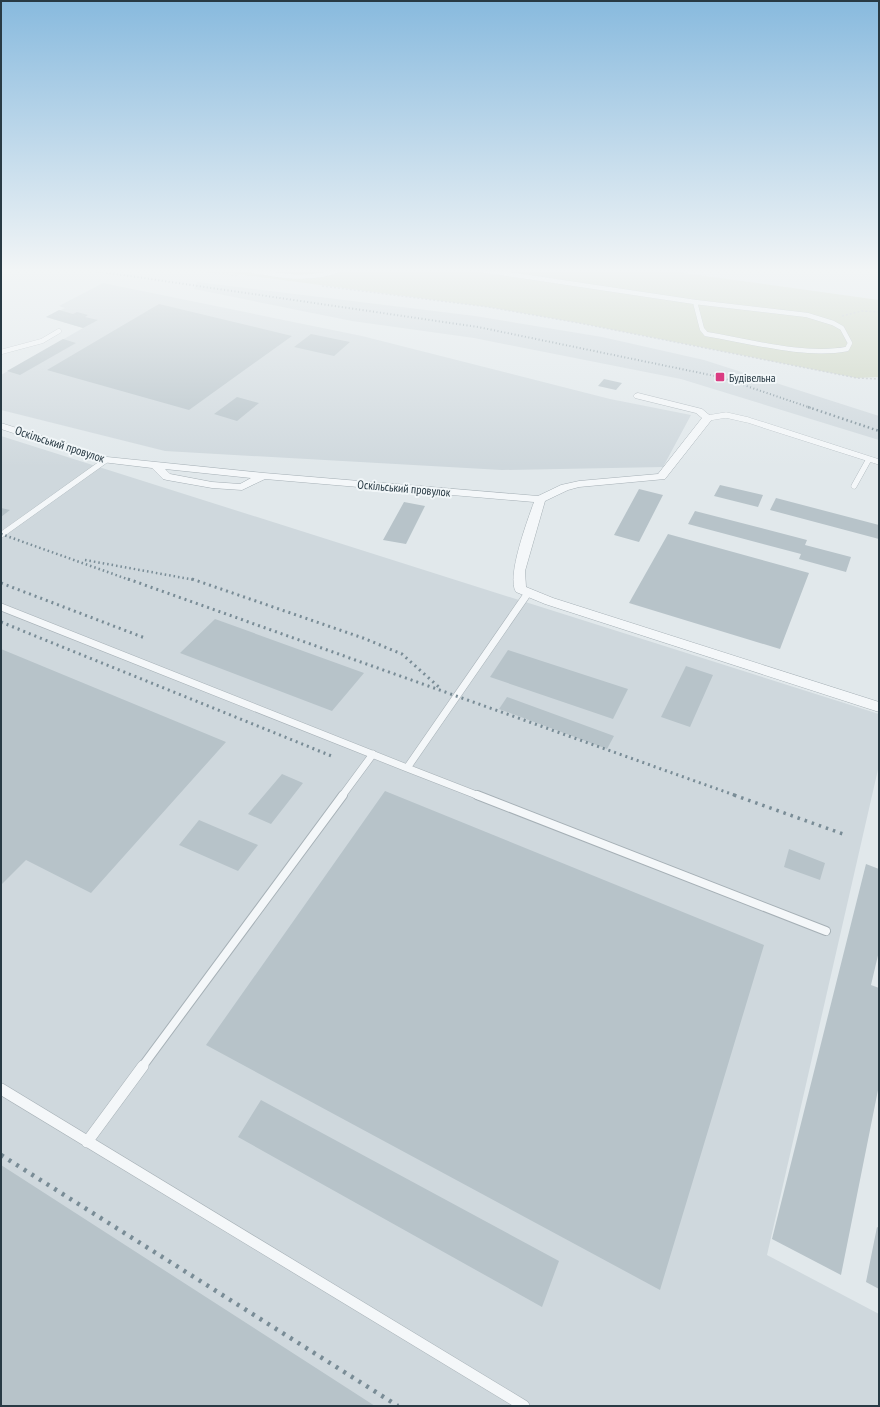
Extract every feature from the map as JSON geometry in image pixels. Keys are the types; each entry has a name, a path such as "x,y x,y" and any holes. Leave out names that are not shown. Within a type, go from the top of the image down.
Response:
{"street":[{"path":"638,396 699,411 708,418"},
{"name":"Оскільський провулок","path":"1,426 106,460 264,476 540,499 568,486 661,477 708,418"},
{"path":"156,466 167,477 212,485 242,487 264,476"},
{"path":"540,499 518,571 520,589 549,601 879,706"}],"lane":[{"path":"1,352 42,341 51,336"},
{"path":"716,336 807,350 830,352 847,349 850,343 846,336"},
{"path":"708,418 726,415 748,420 879,462"},
{"path":"854,486 869,459"},
{"path":"1,535 106,460"},
{"path":"407,768 528,592"},
{"path":"1,607 407,768 826,931"},
{"path":"87,1142 374,754"},
{"path":"1,1089 524,1406"}],"path":[{"path":"643,336 857,378 879,379"}],"shaded area":[{"path":"70,336 360,336 610,399 691,415 663,467 502,470 165,451 1,410 1,375"},
{"path":"457,336 594,336 704,360 879,416 879,440 681,379"},
{"path":"1,436 879,714 879,765 767,1255 879,1314 879,1406 1,1406"}],"green space":[{"path":"643,336 879,336 879,377 857,378"}],"building":[{"path":"105,336 292,336 189,410 47,370"},
{"path":"309,336 319,336 350,342 334,356 294,347"},
{"path":"63,339 76,343 20,375 7,371"},
{"path":"604,379 622,383 616,390 598,386"},
{"path":"237,397 259,403 237,421 214,414"},
{"path":"720,485 763,495 758,507 714,496"},
{"path":"639,489 663,495 639,542 614,535"},
{"path":"776,498 879,525 879,539 770,510"},
{"path":"404,502 425,506 406,544 383,540"},
{"path":"1,508 10,510 1,517"},
{"path":"695,511 807,540 805,545 851,557 846,572 799,559 801,554 688,524"},
{"path":"668,534 809,573 780,649 629,603"},
{"path":"215,619 364,673 332,711 180,653"},
{"path":"1,649 226,742 91,893 26,860 1,885"},
{"path":"508,650 628,689 613,719 490,677"},
{"path":"686,666 713,675 690,727 661,717"},
{"path":"507,697 614,736 607,749 499,709"},
{"path":"282,774 303,783 271,824 248,814"},
{"path":"385,791 764,945 660,1290 206,1045"},
{"path":"199,820 258,845 238,871 179,845"},
{"path":"789,849 825,863 820,880 784,867"},
{"path":"866,864 879,869 879,951 871,985 879,988 879,1085 841,1275 772,1239"},
{"path":"261,1100 559,1261 542,1307 238,1137"},
{"path":"1,1165 375,1406 1,1406"},
{"path":"877,1227 879,1228 879,1289 866,1282"}],"railway":[{"path":"520,336 720,377 811,408"},
{"path":"808,407 879,431"},
{"path":"1,534 130,580"},
{"path":"85,560 195,580"},
{"path":"128,579 737,796"},
{"path":"195,580 363,638 402,654 441,689"},
{"path":"1,583 145,638"},
{"path":"1,622 334,757"},
{"path":"734,795 843,834"},
{"path":"1,1155 398,1406"}],"place":[{"name":"Будівельна","path":"720,377"}]}
